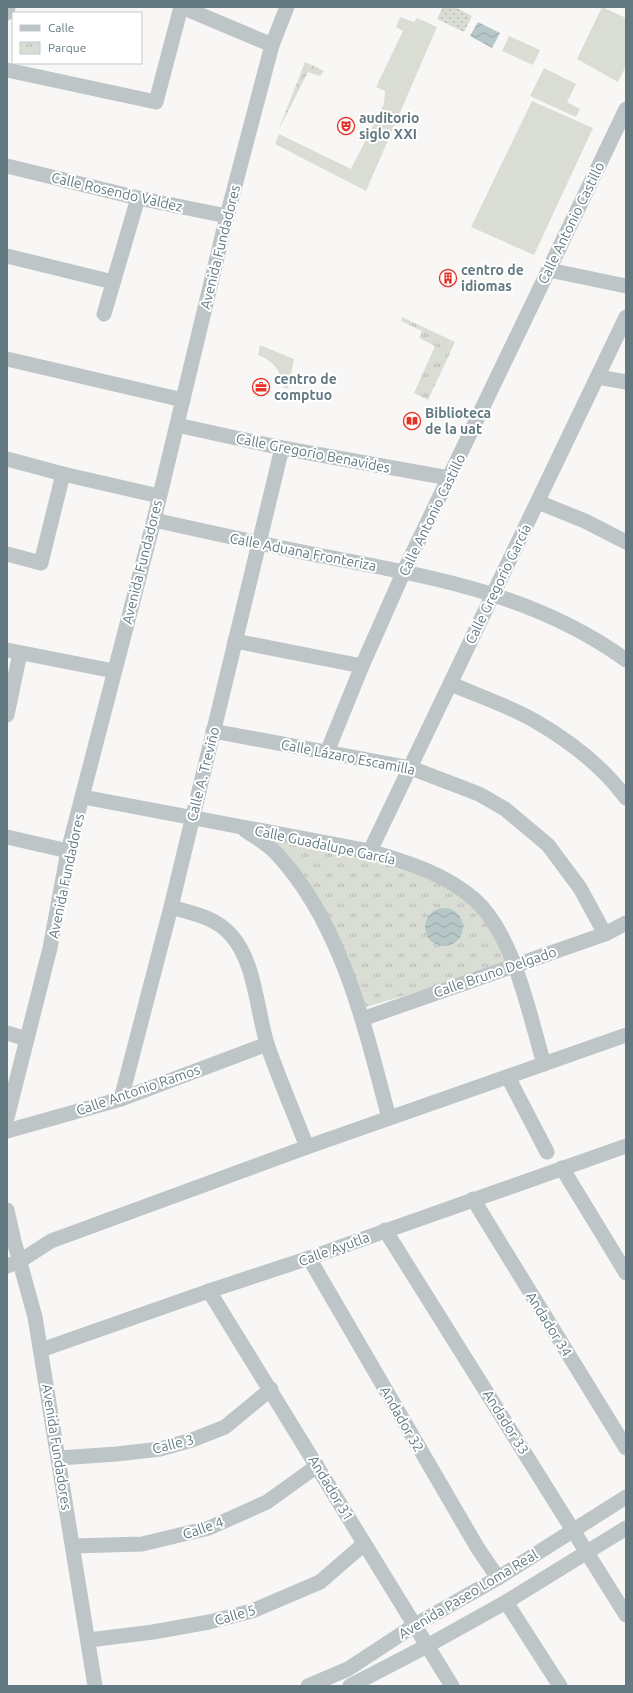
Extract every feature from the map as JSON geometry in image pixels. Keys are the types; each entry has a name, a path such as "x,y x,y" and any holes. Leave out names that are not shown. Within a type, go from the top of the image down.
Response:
{"street":[{"path":"7,13 8,7"},
{"path":"7,70 156,102 181,7 272,45"},
{"name":"Avenida Fundadores","path":"7,1118 50,948 68,851 154,520 227,216 272,45 287,7"},
{"name":"Calle Antonio Castillo","path":"327,752 362,666 404,572 626,109"},
{"name":"Calle Rosendo Valdez","path":"7,166 138,198 227,216"},
{"path":"104,314 138,198"},
{"path":"7,256 113,282"},
{"path":"549,270 626,286"},
{"name":"Calle Gregorio García","path":"370,851 626,317"},
{"path":"7,359 183,400"},
{"path":"598,377 626,382"},
{"name":"Calle Gregorio Benavides","path":"177,425 282,448 449,478"},
{"name":"Calle A. Treviño","path":"121,1099 171,907 282,448"},
{"path":"7,459 63,474 159,496"},
{"path":"7,554 40,563 63,474"},
{"path":"538,502 624,537"},
{"name":"Calle Aduana Fronteriza","path":"154,520 259,544 404,572 494,594 551,616 585,633 626,660"},
{"path":"235,641 362,666"},
{"path":"7,715 13,651 114,671"},
{"path":"450,684 514,711 556,734 602,771 626,798"},
{"name":"Calle Lázaro Escamilla","path":"213,731 410,768 479,794 504,809 548,845 580,888 605,934"},
{"name":"Calle Guadalupe García","path":"83,797 370,851 413,864 439,875 474,899 489,917 515,965 544,1064"},
{"path":"240,827 275,852 294,874 314,904 329,933 362,1019 389,1118"},
{"path":"7,837 68,851"},
{"path":"171,907 201,915 218,924 231,935 248,967 267,1044 307,1147"},
{"name":"Calle Bruno Delgado","path":"362,1019 605,934 626,923"},
{"path":"7,1033 27,1039"},
{"path":"13,1264 51,1241 307,1147 626,1035"},
{"name":"Calle Antonio Ramos","path":"7,1131 121,1099 267,1044"},
{"path":"508,1077 547,1152"},
{"name":"Calle Ayutla","path":"41,1350 209,1290 309,1258 626,1146"},
{"path":"562,1168 626,1273"},
{"name":"Andador 34","path":"473,1199 626,1448"},
{"name":"Avenida Fundadores","path":"8,1217 13,1264 35,1317 74,1546 95,1686"},
{"name":"Andador 33","path":"385,1230 588,1551 626,1615"},
{"name":"Andador 32","path":"309,1258 477,1547 498,1578"},
{"name":"Andador 31","path":"209,1290 452,1686"},
{"name":"Calle 3","path":"59,1458 160,1449 192,1440 225,1426 271,1389"},
{"name":"Calle 4","path":"74,1546 142,1544 209,1528 267,1502 318,1466"},
{"name":"Avenida Paseo Loma Real","path":"308,1686 348,1668 415,1625 498,1578 626,1497"},
{"name":"Avenida Paseo Loma Real","path":"350,1686 427,1646 506,1602 626,1528"},
{"name":"Calle 5","path":"89,1640 195,1625 252,1611 320,1582 364,1544"},
{"path":"506,1602 560,1686"}],"green space":[{"path":"443,7 455,7 472,16 464,32 437,19"},
{"path":"602,7 626,18 626,66 618,82 577,59"},
{"path":"400,17 414,22 417,18 437,27 366,191 275,144 279,134 351,169 384,104 385,91 376,87 403,31 396,27"},
{"path":"509,36 540,50 533,65 502,51"},
{"path":"305,62 324,71 320,76 308,72 278,131"},
{"path":"544,68 576,84 567,102 580,109 576,117 530,96"},
{"path":"532,101 593,128 534,255 471,227"},
{"path":"402,317 455,342 428,400 414,393 435,346 419,338 422,331 401,321"},
{"path":"260,345 294,359 288,389 283,387 276,367 264,357 258,355"},
{"path":"250,831 413,864 466,893 514,963 366,1007 332,926"}],"water":[{"path":"478,22 500,33 492,48 470,36"},
{"path":"444,908 457,914 463,927 457,940 444,946 431,940 425,927 431,914"}],"place":[{"name":"auditorio siglo XXI","path":"346,126"},
{"name":"centro de idiomas","path":"448,278"},
{"name":"centro de comptuo","path":"261,387"},
{"name":"Biblioteca de la uat","path":"412,421"}]}
